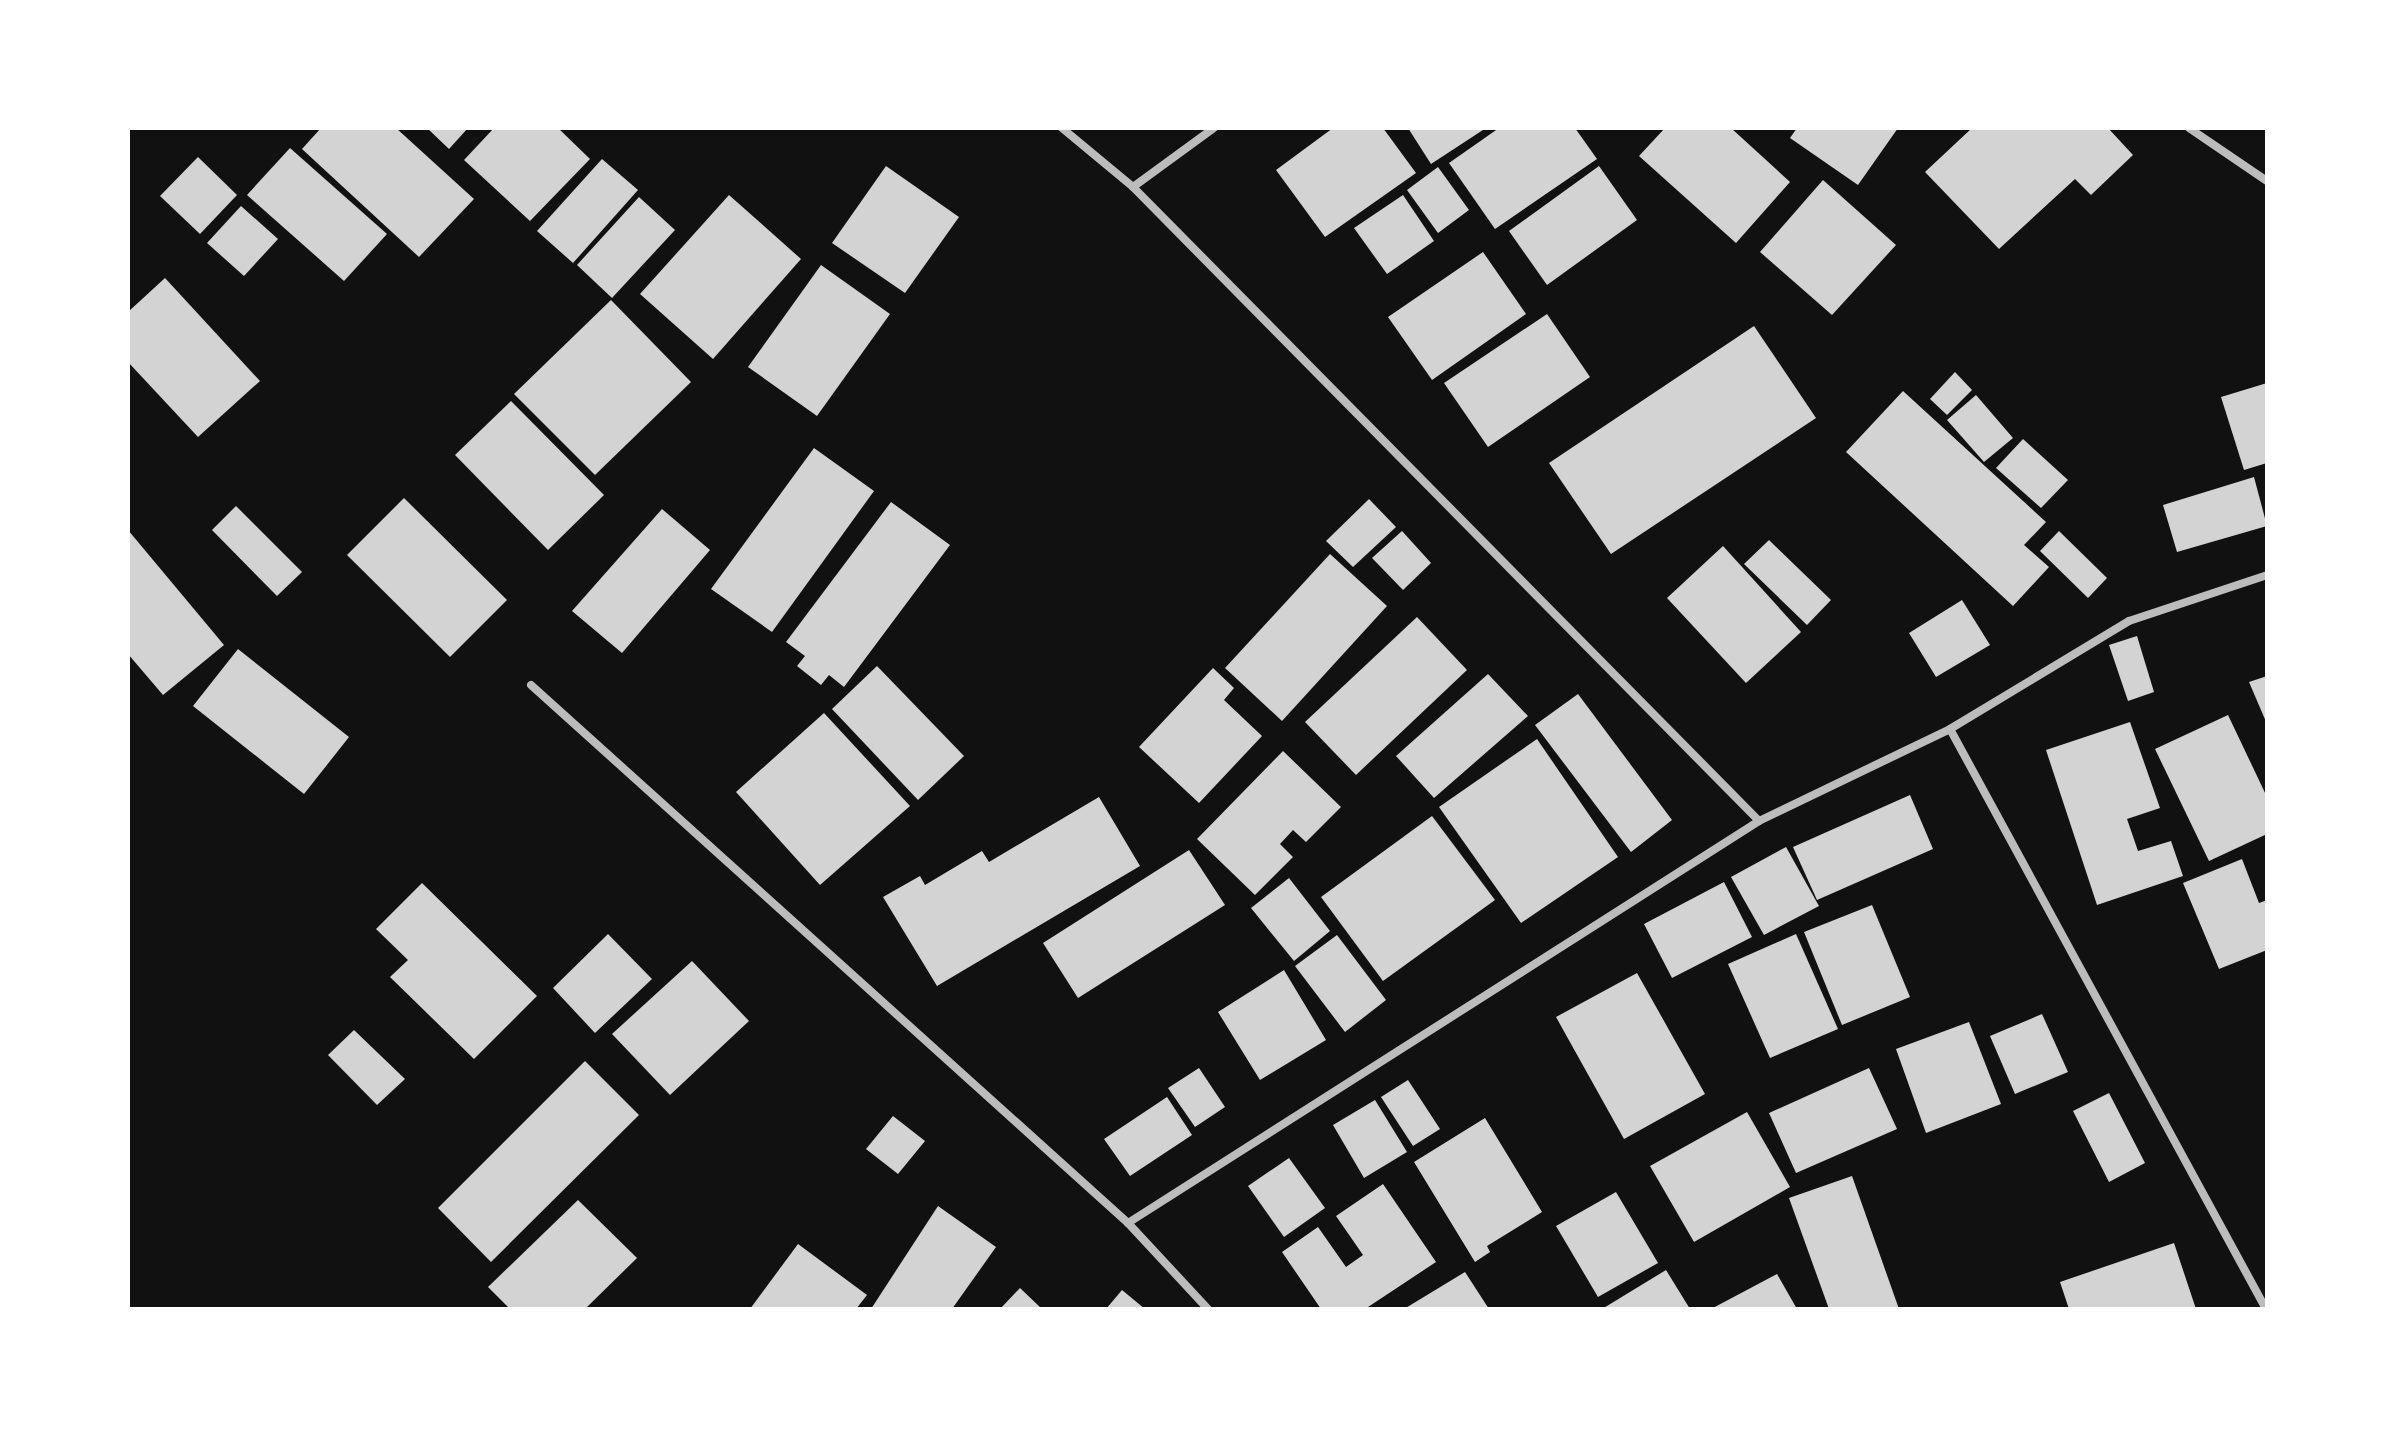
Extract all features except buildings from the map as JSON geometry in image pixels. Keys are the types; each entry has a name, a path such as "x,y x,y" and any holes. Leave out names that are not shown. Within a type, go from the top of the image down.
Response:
{"street":[{"path":"1062,128 1133,187 1759,821"},
{"path":"1133,187 1214,128"},
{"path":"2189,128 2267,181"},
{"path":"1128,1223 1759,821 1950,729 2129,621 2267,575"},
{"path":"531,685 1128,1223 1208,1309"},
{"path":"1950,729 2266,1309"}]}
